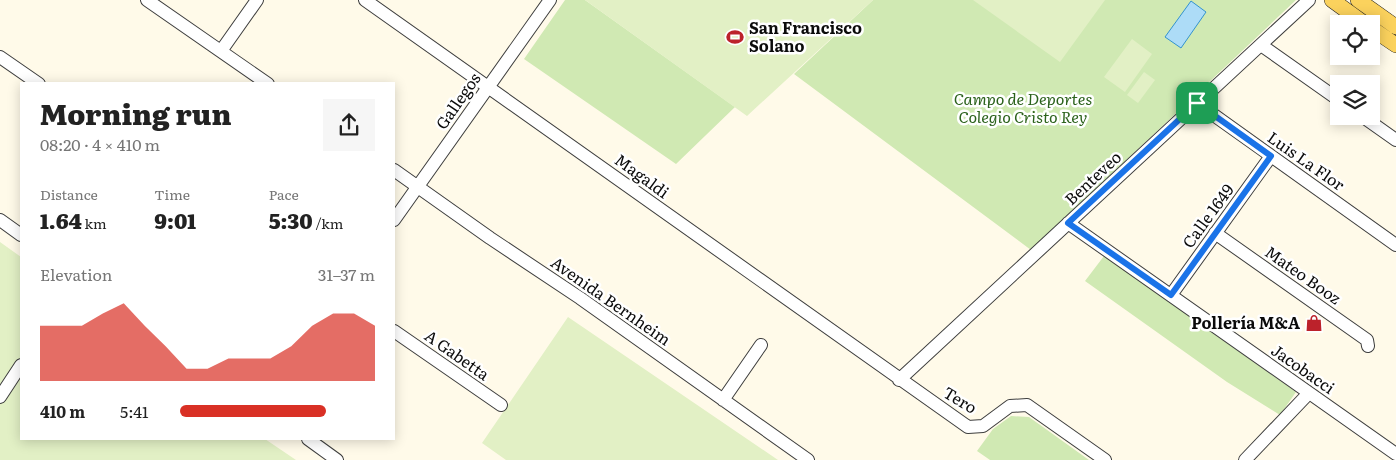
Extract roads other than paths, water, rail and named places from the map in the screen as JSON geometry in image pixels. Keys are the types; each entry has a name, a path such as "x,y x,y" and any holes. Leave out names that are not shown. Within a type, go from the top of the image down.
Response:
{"main road":[{"path":"1332,0 1353,15"},
{"path":"1358,0 1396,27"},
{"path":"1380,34 1396,46"}],"street":[{"path":"147,0 265,82"},
{"path":"222,52 257,0"},
{"name":"Magaldi","path":"365,0 899,380"},
{"name":"Gallegos","path":"395,219 550,0"},
{"name":"Benteveo","path":"899,380 1309,0"},
{"path":"1261,45 1330,94"},
{"path":"0,56 36,82"},
{"name":"Luis La Flor","path":"1197,103 1396,244"},
{"path":"1375,125 1396,140"},
{"name":"Calle 1649","path":"1171,295 1271,156"},
{"name":"Avenida Bernheim","path":"395,171 808,460"},
{"path":"0,220 20,234"},
{"name":"Jacobacci","path":"1068,223 1396,454"},
{"name":"Mateo Booz","path":"1215,233 1367,340 1368,346"},
{"name":"A Gabetta","path":"395,332 501,405"},
{"path":"723,400 761,345"},
{"path":"0,397 20,367"},
{"name":"Tero","path":"899,380 968,427 983,426 1010,406 1027,405 1105,460"},
{"path":"1245,460 1309,393"},
{"path":"309,440 337,460"}],"water":[{"path":"1191,1 1206,12 1181,48 1165,37"}],"place":[{"name":"San Francisco Solano","path":"735,37"},
{"name":"Pollería M&A","path":"1314,323"}],"park label":[{"name":"Campo de Deportes Colegio Cristo Rey","path":"1023,108"}]}
